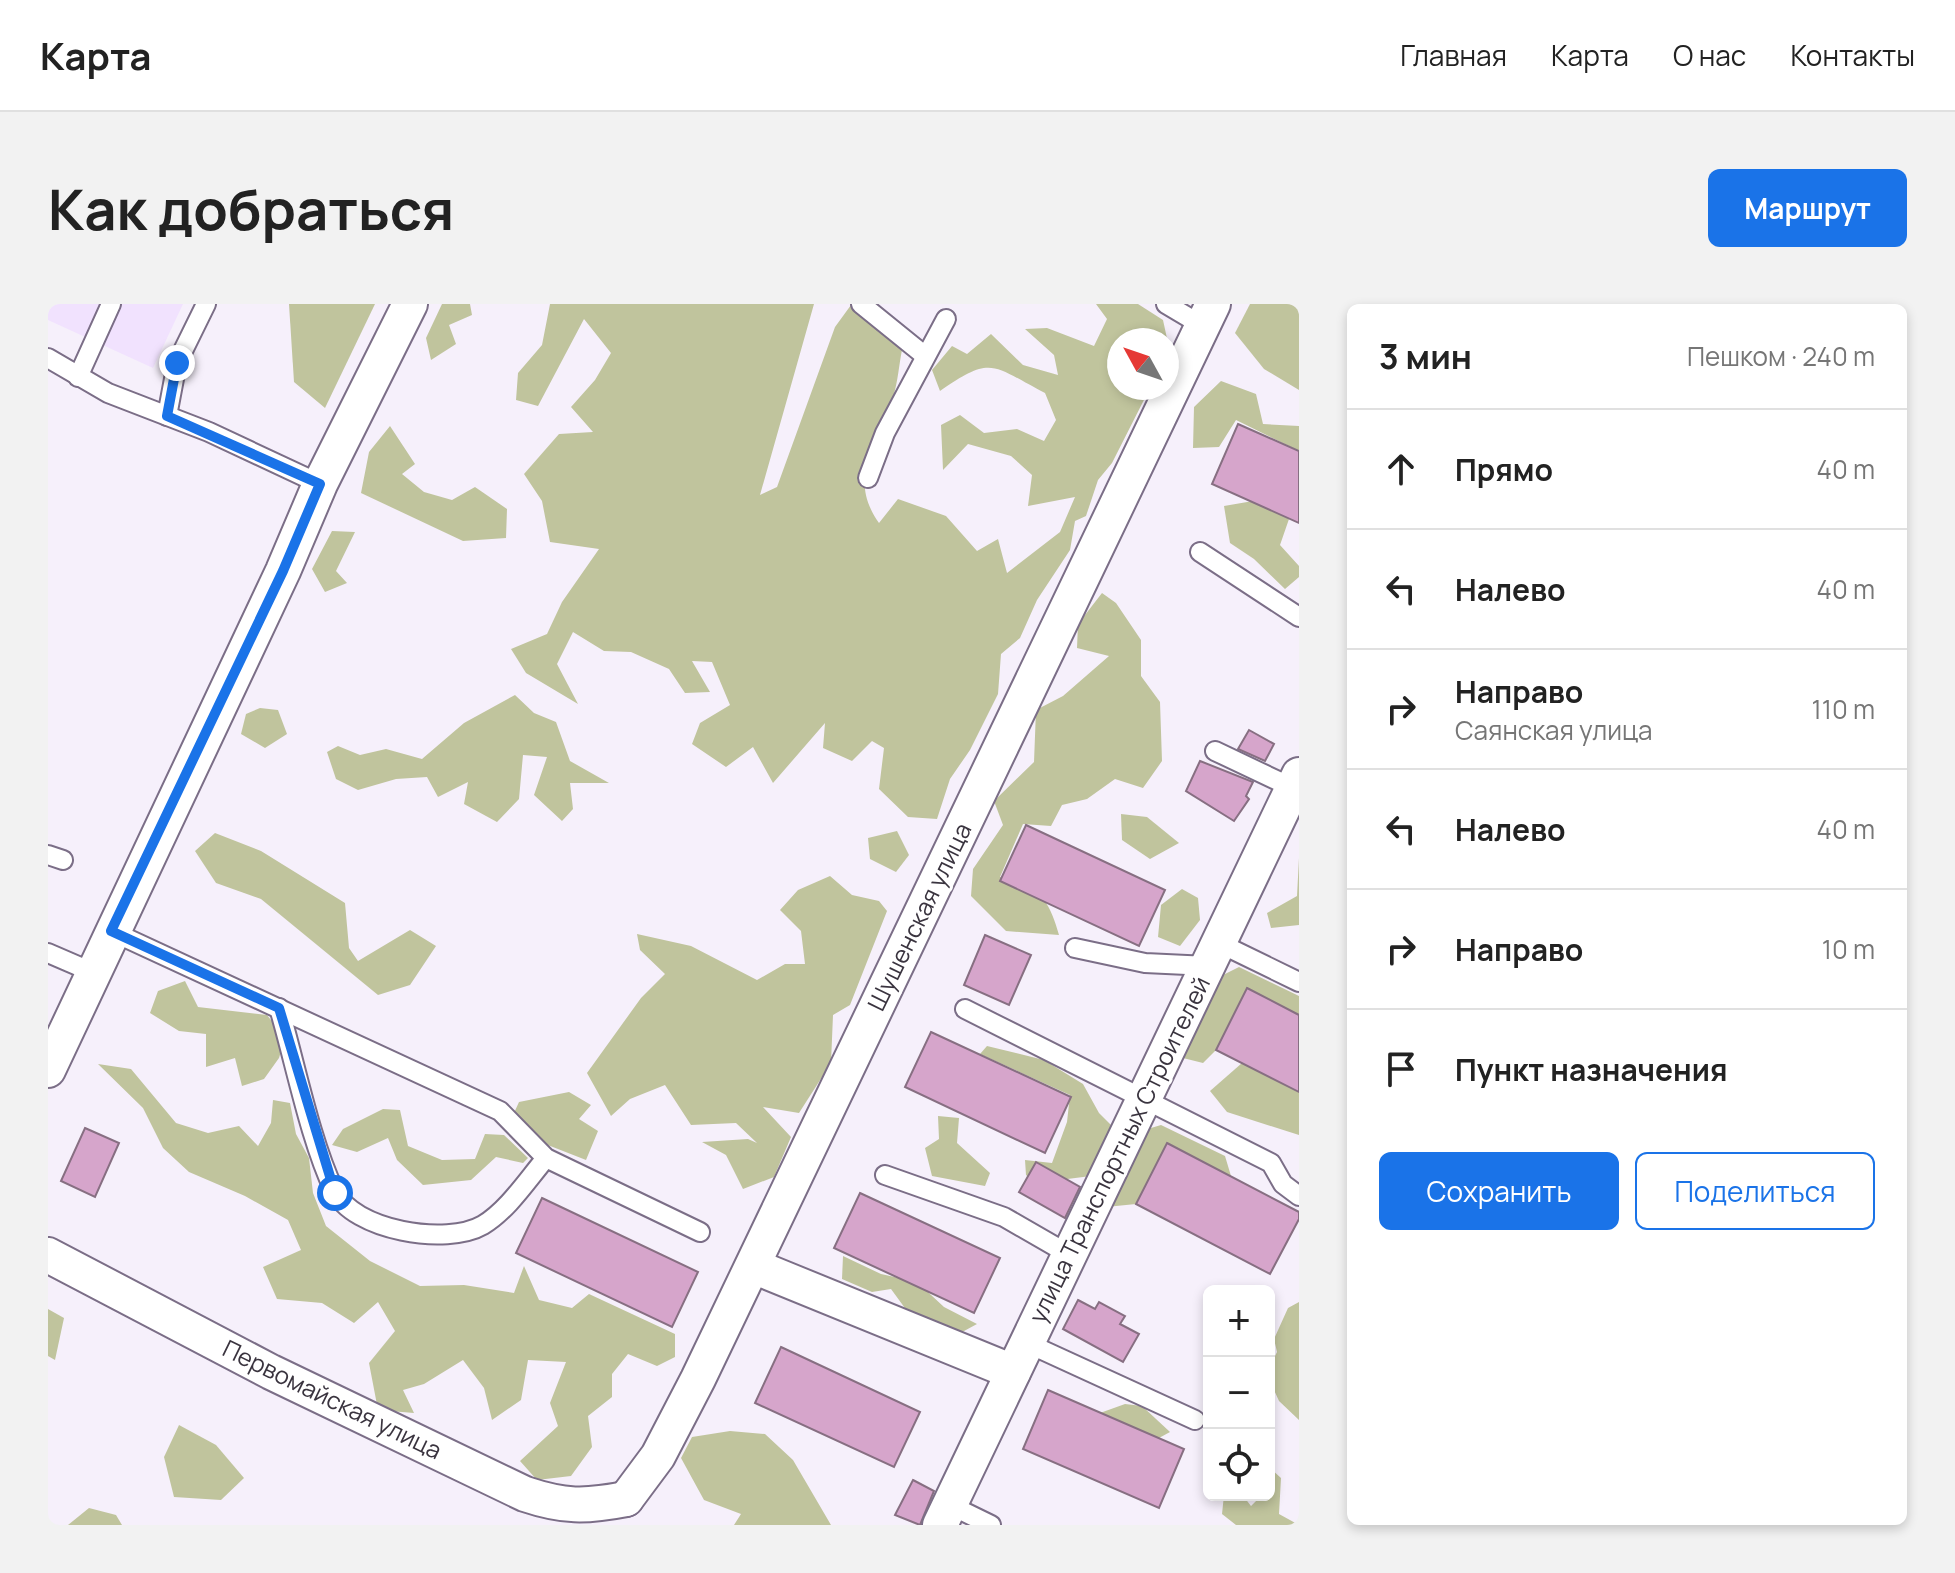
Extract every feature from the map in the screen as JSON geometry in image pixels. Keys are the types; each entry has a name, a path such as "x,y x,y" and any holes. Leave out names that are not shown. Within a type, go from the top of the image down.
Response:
{"street":[{"path":"48,1070 283,571 320,484 410,304"},
{"name":"Шушенская улица","path":"629,1512 753,1266 1208,315"},
{"name":"улица Транспортных Строителей","path":"945,1515 1296,782"},
{"name":"Первомайская улица","path":"48,1255 271,1372 525,1494 560,1506 593,1506 629,1512"},
{"path":"753,1266 1020,1357"}],"lane":[{"path":"78,377 111,304"},
{"path":"167,416 177,363 206,304"},
{"path":"861,304 924,355"},
{"path":"1166,304 1208,315"},
{"path":"868,478 885,433 924,355 946,319"},
{"path":"48,358 78,377 320,484"},
{"path":"1200,552 1299,617"},
{"path":"1215,751 1296,782"},
{"path":"111,931 500,1111 546,1158 700,1232"},
{"path":"1075,948 1145,963 1213,954 1299,982"},
{"path":"48,953 92,972"},
{"path":"279,1008 335,1193 372,1223 418,1234 461,1234 485,1224 546,1158"},
{"path":"965,1009 1271,1163 1283,1184 1299,1196"},
{"path":"885,1175 1004,1217 1070,1255"},
{"path":"1020,1357 1195,1420"},
{"path":"945,1515 991,1525"}],"shaded area":[{"path":"48,304 183,304 153,368 48,320"}],"green space":[{"path":"289,304 375,304 325,408 294,382"},
{"path":"442,304 470,304 472,315 449,325 456,344 431,360 426,338"},
{"path":"550,304 814,304 760,495 777,487 835,327 851,305 881,325 902,350 894,394 868,458 865,489 869,506 879,523 898,499 946,516 977,551 998,539 1007,573 1060,532 1075,497 1028,506 1032,475 1011,456 968,444 943,470 941,425 960,415 984,433 1017,429 1044,441 1056,420 1045,393 1002,371 982,368 940,391 932,370 952,346 967,354 991,334 1023,365 1058,375 1054,355 1025,329 1047,328 1094,346 1107,319 1096,304 1138,304 1163,320 1165,328 1107,328 1107,400 1144,400 1112,463 1098,480 1086,516 1075,521 1070,550 1037,600 1020,638 1001,654 998,694 970,750 950,779 937,819 908,817 879,789 884,748 872,741 852,761 823,748 825,723 773,783 753,747 726,767 692,744 700,723 730,705 712,662 692,661 710,692 685,693 669,669 631,652 604,651 573,632 557,664 578,704 526,673 511,649 547,634 562,602 599,549 550,542 542,501 524,474 559,434 593,432 571,407 595,380 611,353 584,319 538,406 516,400 518,373 542,345"},
{"path":"1250,304 1299,304 1299,390 1264,369 1235,333"},
{"path":"1221,381 1256,394 1263,424 1299,426 1299,451 1236,420 1219,447 1193,448 1194,407"},
{"path":"390,426 415,464 402,474 424,492 452,500 475,487 507,509 506,538 463,541 361,493 369,452"},
{"path":"1253,501 1289,519 1280,545 1299,566 1299,577 1285,589 1254,559 1230,543 1224,506"},
{"path":"332,531 355,532 336,571 347,583 325,592 312,569"},
{"path":"1102,593 1116,603 1141,640 1141,676 1160,702 1162,761 1143,788 1115,779 1087,799 1062,805 1051,826 1023,824 1000,877 1024,884 1040,895 1051,912 1059,935 1006,931 971,896 973,869 1003,825 994,801 1034,762 1036,710 1063,696 1109,656 1077,648 1078,624"},
{"path":"515,695 534,713 556,722 570,761 609,783 570,783 573,809 562,821 534,795 547,757 523,755 519,799 497,822 464,804 468,782 438,797 427,777 396,779 358,790 336,779 327,752 338,746 360,755 386,749 422,759 464,723"},
{"path":"260,708 278,710 287,734 265,748 241,734 246,714"},
{"path":"1121,814 1147,817 1179,843 1150,859 1122,840"},
{"path":"897,831 909,855 896,872 870,859 868,838"},
{"path":"215,833 261,851 345,903 349,948 358,961 410,930 436,946 410,985 378,995 261,899 216,883 195,851"},
{"path":"1299,858 1299,925 1271,928 1267,913 1297,896"},
{"path":"830,876 852,895 879,901 887,911 850,1005 833,1015 831,1063 799,1113 763,1107 791,1137 774,1177 743,1189 726,1155 702,1142 748,1139 757,1143 736,1123 691,1125 665,1085 630,1099 611,1116 587,1073 641,998 665,974 640,950 637,934 691,946 757,980 785,964 805,964 801,931 780,910 798,890"},
{"path":"1182,889 1198,898 1200,920 1180,946 1158,937 1161,905"},
{"path":"1239,967 1299,996 1299,1015 1247,989 1216,1050 1203,1063 1179,1057 1211,981"},
{"path":"185,981 198,1007 267,1015 285,1038 279,1058 264,1079 242,1086 235,1058 206,1067 206,1034 179,1031 150,1013 158,991"},
{"path":"987,1046 1044,1060 1083,1084 1099,1113 1116,1130 1101,1150 1091,1176 1036,1183 1026,1175 1025,1160 1052,1163 1067,1122 1070,1095 980,1054"},
{"path":"1242,1063 1299,1092 1299,1135 1227,1112 1210,1091"},
{"path":"98,1064 131,1069 176,1123 208,1133 239,1126 258,1146 271,1123 273,1100 290,1103 296,1134 309,1158 313,1193 326,1226 370,1261 420,1286 464,1285 514,1293 524,1266 539,1300 572,1308 589,1294 675,1334 675,1357 657,1366 628,1354 612,1374 612,1397 588,1416 592,1447 571,1476 537,1480 520,1461 558,1426 550,1403 566,1362 528,1360 521,1400 492,1420 484,1388 463,1360 424,1384 403,1390 414,1413 378,1410 369,1363 395,1331 378,1302 354,1323 322,1303 277,1299 263,1267 301,1250 288,1220 245,1196 189,1172 163,1148 143,1108"},
{"path":"569,1092 591,1105 579,1119 598,1131 586,1160 535,1140 514,1113 519,1102"},
{"path":"383,1109 400,1110 408,1146 442,1160 475,1159 485,1134 504,1135 528,1158 523,1163 496,1157 471,1180 423,1185 397,1160 388,1138 357,1152 332,1145 343,1129"},
{"path":"938,1116 959,1118 957,1143 990,1173 985,1186 932,1176 925,1148 939,1139"},
{"path":"1161,1125 1225,1156 1231,1176 1167,1144 1136,1204 1106,1207 1141,1131"},
{"path":"843,1256 881,1274 917,1282 944,1307 977,1324 953,1337 910,1315 891,1289 872,1292 842,1279"},
{"path":"1299,1302 1299,1420 1279,1401 1275,1392 1275,1337 1288,1308"},
{"path":"48,1309 64,1318 55,1360 48,1356"},
{"path":"1125,1404 1142,1406 1170,1432 1159,1438 1100,1413"},
{"path":"179,1425 216,1445 244,1478 221,1500 174,1497 164,1457"},
{"path":"730,1431 765,1434 793,1460 831,1525 734,1525 741,1514 704,1500 681,1458 692,1437"},
{"path":"1275,1472 1281,1478 1279,1514 1299,1525 1236,1525 1222,1514 1223,1501 1247,1501 1251,1506 1256,1501 1275,1501"},
{"path":"89,1508 116,1515 122,1525 68,1525"}],"building":[{"path":"1238,424 1299,451 1299,523 1212,484"},
{"path":"1249,730 1274,744 1265,761 1238,749"},
{"path":"1200,761 1253,782 1246,796 1249,799 1234,821 1186,791"},
{"path":"1026,825 1165,890 1139,946 1000,881"},
{"path":"985,935 1031,955 1009,1005 964,985"},
{"path":"1247,988 1299,1015 1299,1092 1216,1050"},
{"path":"931,1032 1071,1097 1045,1153 905,1087"},
{"path":"85,1128 119,1143 95,1197 61,1181"},
{"path":"1167,1143 1299,1212 1299,1219 1270,1274 1136,1204"},
{"path":"1036,1162 1080,1187 1065,1218 1019,1192"},
{"path":"860,1193 1000,1258 974,1313 834,1248"},
{"path":"542,1198 698,1272 672,1327 516,1253"},
{"path":"1078,1300 1095,1309 1099,1302 1125,1316 1120,1324 1139,1334 1123,1362 1063,1329"},
{"path":"781,1347 920,1412 894,1467 755,1403"},
{"path":"1048,1390 1184,1449 1159,1508 1023,1449"},
{"path":"913,1480 934,1491 920,1525 895,1515"}],"route":[{"path":"177,363 167,416 209,432 320,484 283,571 111,931 279,1008 335,1193"}]}
